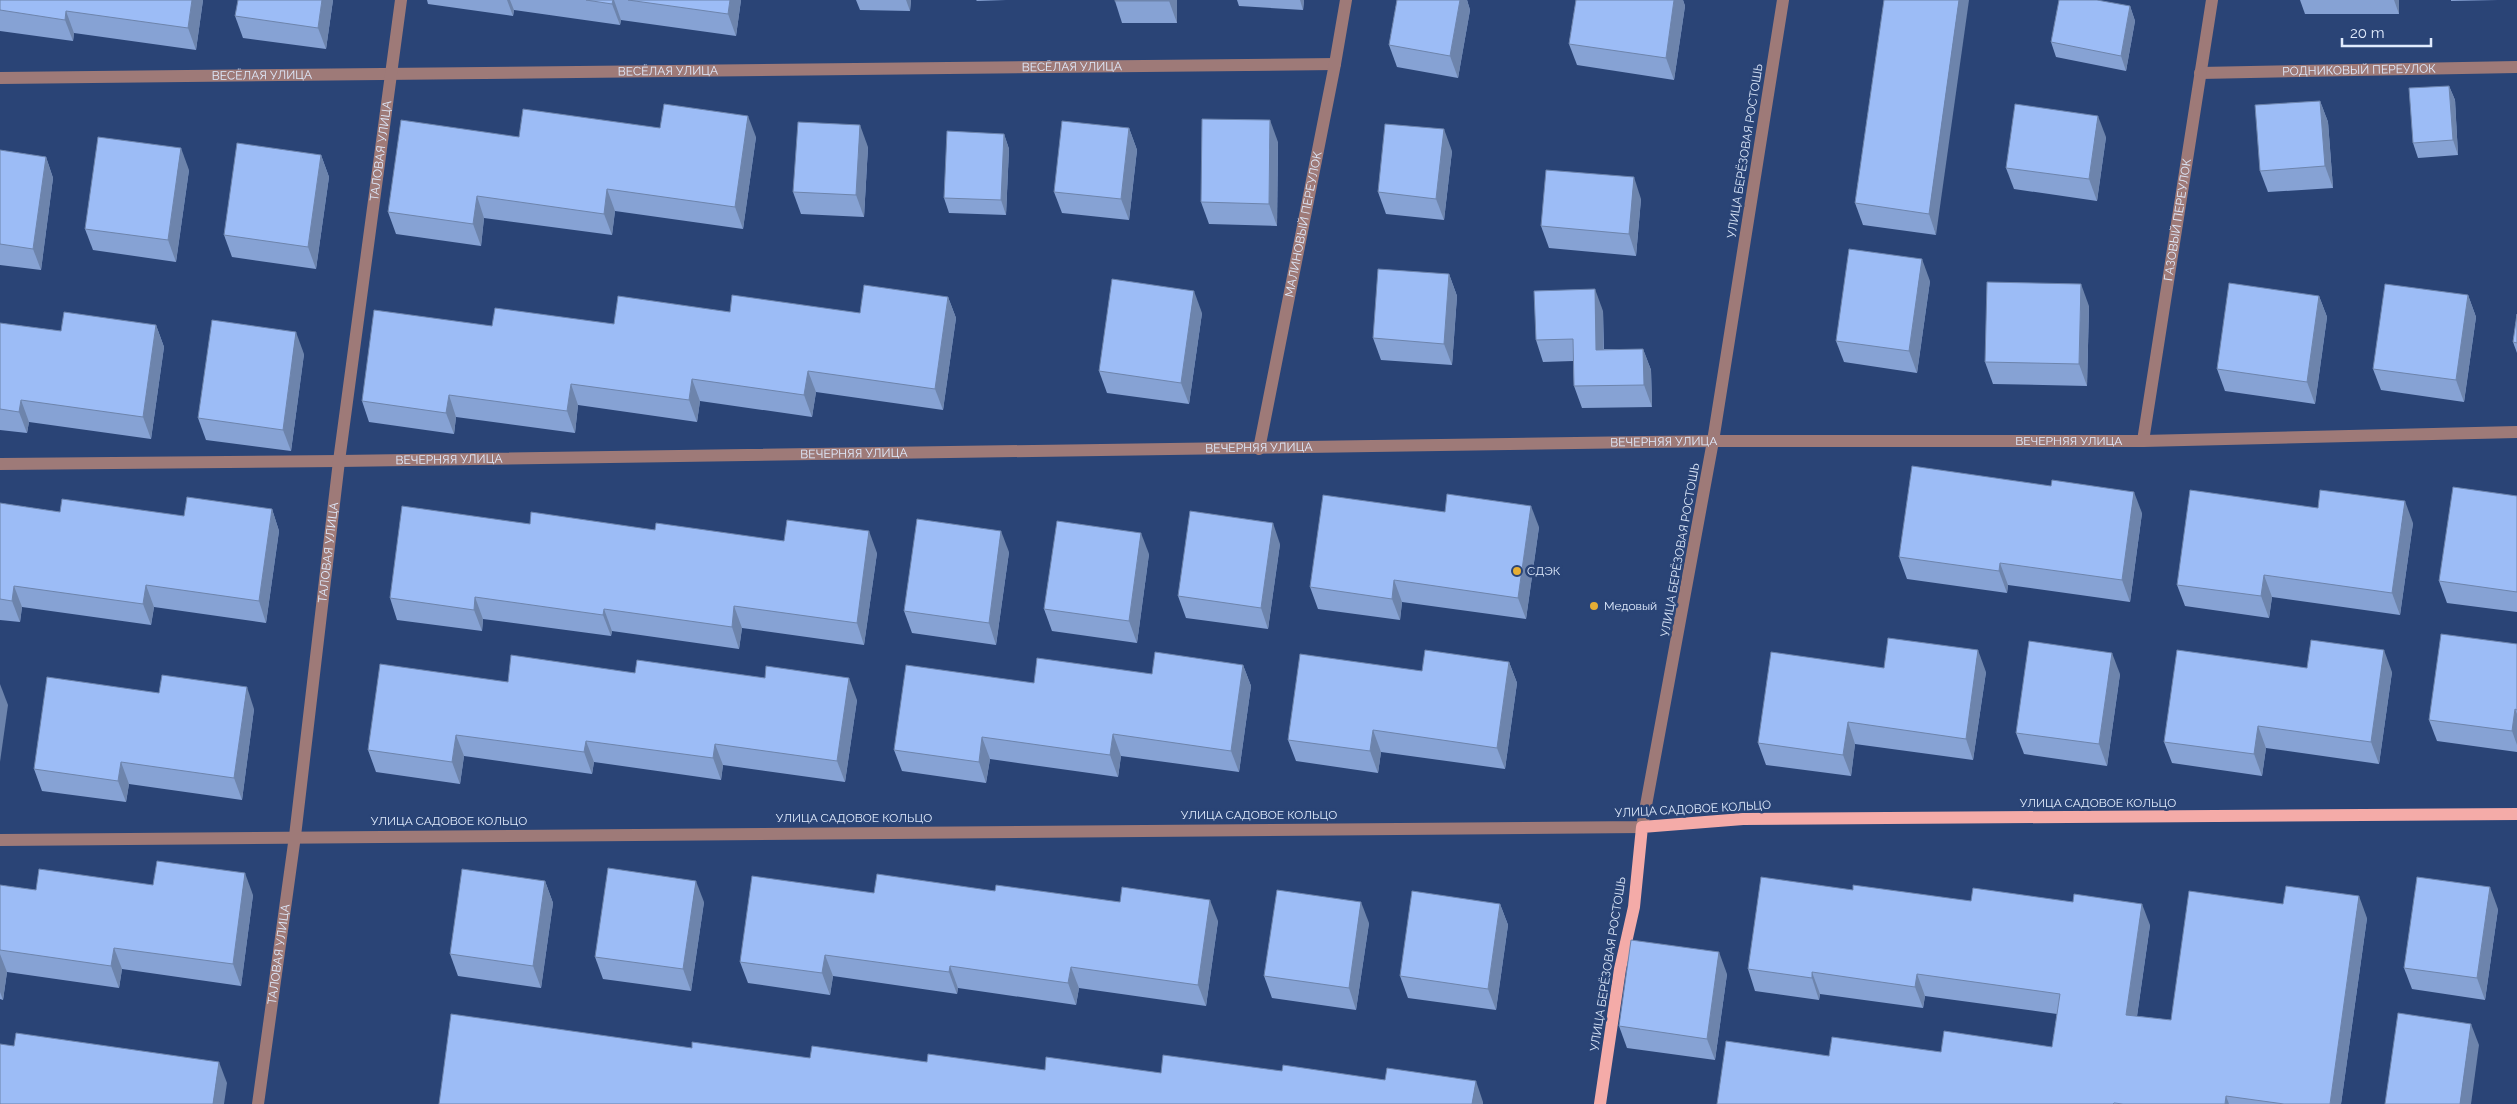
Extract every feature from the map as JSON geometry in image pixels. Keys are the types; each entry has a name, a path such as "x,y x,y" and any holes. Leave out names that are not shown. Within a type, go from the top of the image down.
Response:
{"main road":[{"name":"УЛИЦА САДОВОЕ КОЛЬЦО","path":"1642,827 1743,818 2517,814"},
{"name":"УЛИЦА БЕРЁЗОВАЯ РОСТОШЬ","path":"1600,1104 1620,969 1634,906 1642,827"}],"street":[{"name":"ТАЛОВАЯ УЛИЦА","path":"258,1104 295,836 339,461 401,0"},
{"name":"МАЛИНОВЫЙ ПЕРЕУЛОК","path":"1259,449 1346,0"},
{"name":"УЛИЦА БЕРЁЗОВАЯ РОСТОШЬ","path":"1642,827 1713,441 1783,0"},
{"name":"ГАЗОВЫЙ ПЕРЕУЛОК","path":"2143,441 2212,0"},
{"name":"ВЕСЁЛАЯ УЛИЦА","path":"0,78 1335,64"},
{"name":"РОДНИКОВЫЙ ПЕРЕУЛОК","path":"2200,73 2517,67"},
{"name":"ВЕЧЕРНЯЯ УЛИЦА","path":"0,464 1259,449 1713,441 2143,441 2517,432"},
{"name":"УЛИЦА САДОВОЕ КОЛЬЦО","path":"0,840 295,836 1642,827"}],"building":[{"path":"0,0 192,0 188,28 66,11 65,20 0,10"},
{"path":"238,0 322,0 318,28 235,16"},
{"path":"586,0 613,0 612,4"},
{"path":"628,0 730,0 728,14"},
{"path":"1169,0 1169,1 1115,1"},
{"path":"1397,0 1460,0 1450,56 1389,45"},
{"path":"1576,0 1674,0 1666,58 1569,44"},
{"path":"1884,0 1959,0 1929,214 1855,203"},
{"path":"2059,0 2097,0 2130,6 2121,56 2051,42"},
{"path":"2449,86 2453,140 2413,143 2409,88"},
{"path":"2320,101 2325,166 2260,171 2255,105"},
{"path":"664,104 748,116 735,207 607,189 604,214 477,196 473,224 388,212 401,120 519,137 523,109 660,128"},
{"path":"2015,104 2098,116 2089,179 2006,168"},
{"path":"1202,119 1270,120 1269,204 1201,202"},
{"path":"1062,121 1129,128 1121,199 1054,192"},
{"path":"798,122 860,125 856,195 793,192"},
{"path":"1385,124 1444,129 1436,199 1378,192"},
{"path":"947,131 1004,134 1001,200 944,198"},
{"path":"98,137 181,148 168,240 85,229"},
{"path":"237,143 321,155 308,247 224,235"},
{"path":"0,150 46,157 33,249 0,244"},
{"path":"1546,170 1634,177 1629,234 1541,226"},
{"path":"1849,249 1922,259 1909,351 1836,341"},
{"path":"1378,269 1449,274 1444,344 1373,338"},
{"path":"1112,279 1194,291 1181,383 1099,371"},
{"path":"1987,282 2081,284 2079,364 1985,362"},
{"path":"2229,283 2319,296 2307,382 2217,369"},
{"path":"2385,284 2468,295 2456,380 2373,369"},
{"path":"864,285 948,297 935,389 808,371 804,395 692,379 689,400 571,384 567,411 449,395 446,413 362,401 374,310 492,326 495,308 614,324 618,296 730,312 732,295 860,313"},
{"path":"1595,289 1596,350 1643,349 1644,385 1574,386 1573,339 1536,340 1534,291"},
{"path":"64,312 156,325 143,417 21,400 19,412 0,409 0,323 61,331"},
{"path":"2517,314 2517,343 2513,342"},
{"path":"212,320 296,332 283,430 198,418"},
{"path":"1912,466 2051,486 2052,480 2134,492 2122,580 2000,563 1999,571 1899,557"},
{"path":"2453,487 2517,496 2517,592 2439,581"},
{"path":"2190,490 2318,508 2320,490 2405,501 2392,593 2264,575 2261,596 2177,585"},
{"path":"1447,494 1531,506 1518,598 1394,580 1392,599 1310,587 1323,495 1445,512"},
{"path":"187,497 272,509 259,601 146,585 143,604 14,586 12,601 0,599 0,503 60,512 62,499 184,516"},
{"path":"402,506 530,524 531,512 655,530 656,523 784,541 787,520 869,531 857,623 734,606 732,627 604,609 603,615 475,597 474,610 390,598"},
{"path":"1190,511 1273,523 1261,608 1178,596"},
{"path":"917,519 1001,531 989,623 904,611"},
{"path":"1057,521 1141,533 1129,621 1044,609"},
{"path":"2441,634 2517,644 2517,710 2515,709 2512,731 2429,720"},
{"path":"1888,638 1978,650 1966,739 1848,722 1843,755 1758,743 1771,652 1884,668"},
{"path":"2311,640 2384,650 2371,742 2258,726 2254,754 2164,742 2177,650 2307,668"},
{"path":"2029,641 2112,653 2099,744 2016,733"},
{"path":"1425,650 1509,662 1497,748 1373,730 1370,751 1288,740 1300,654 1422,671"},
{"path":"1155,652 1243,665 1231,751 1113,734 1110,755 982,737 979,762 894,750 906,665 1034,683 1037,658 1152,674"},
{"path":"511,655 635,673 637,660 765,678 766,666 849,678 837,761 715,744 713,758 586,741 584,752 456,735 452,762 368,750 380,664 508,682"},
{"path":"162,675 247,687 234,778 121,762 118,781 34,769 47,677 159,693"},
{"path":"157,861 245,873 233,964 114,948 111,966 0,950 0,885 36,890 39,869 153,885"},
{"path":"608,868 696,881 683,969 595,957"},
{"path":"462,869 545,881 533,966 450,954"},
{"path":"877,874 995,891 996,885 1120,902 1122,887 1210,900 1198,985 1071,967 1068,983 950,966 949,972 825,955 822,973 740,962 752,876 874,893"},
{"path":"1761,877 1853,890 1853,885 1971,901 1973,888 2073,902 2074,894 2142,904 2126,1015 2171,1020 2189,891 2283,904 2286,886 2359,896 2330,1104 2284,1104 2226,1096 2225,1104 1717,1104 1726,1041 1829,1056 1832,1037 1941,1052 1944,1031 2052,1047 2060,994 1917,974 1915,987 1812,972 1812,978 1748,969"},
{"path":"2417,877 2490,887 2477,978 2404,968"},
{"path":"1277,890 1361,902 1349,988 1264,976"},
{"path":"1412,891 1500,904 1488,989 1400,976"},
{"path":"1631,940 1719,952 1707,1039 1619,1026"},
{"path":"2398,1013 2471,1024 2460,1104 2385,1104"},
{"path":"451,1014 692,1048 692,1042 810,1058 812,1046 927,1062 928,1054 1045,1070 1046,1057 1161,1073 1163,1055 1282,1071 1283,1065 1385,1080 1387,1068 1476,1081 1472,1104 439,1104"},
{"path":"16,1033 219,1062 213,1104 0,1104 0,1044 14,1046"}],"place":[{"name":"СДЭК","path":"1517,571"},
{"name":"Медовый","path":"1594,606"}]}
